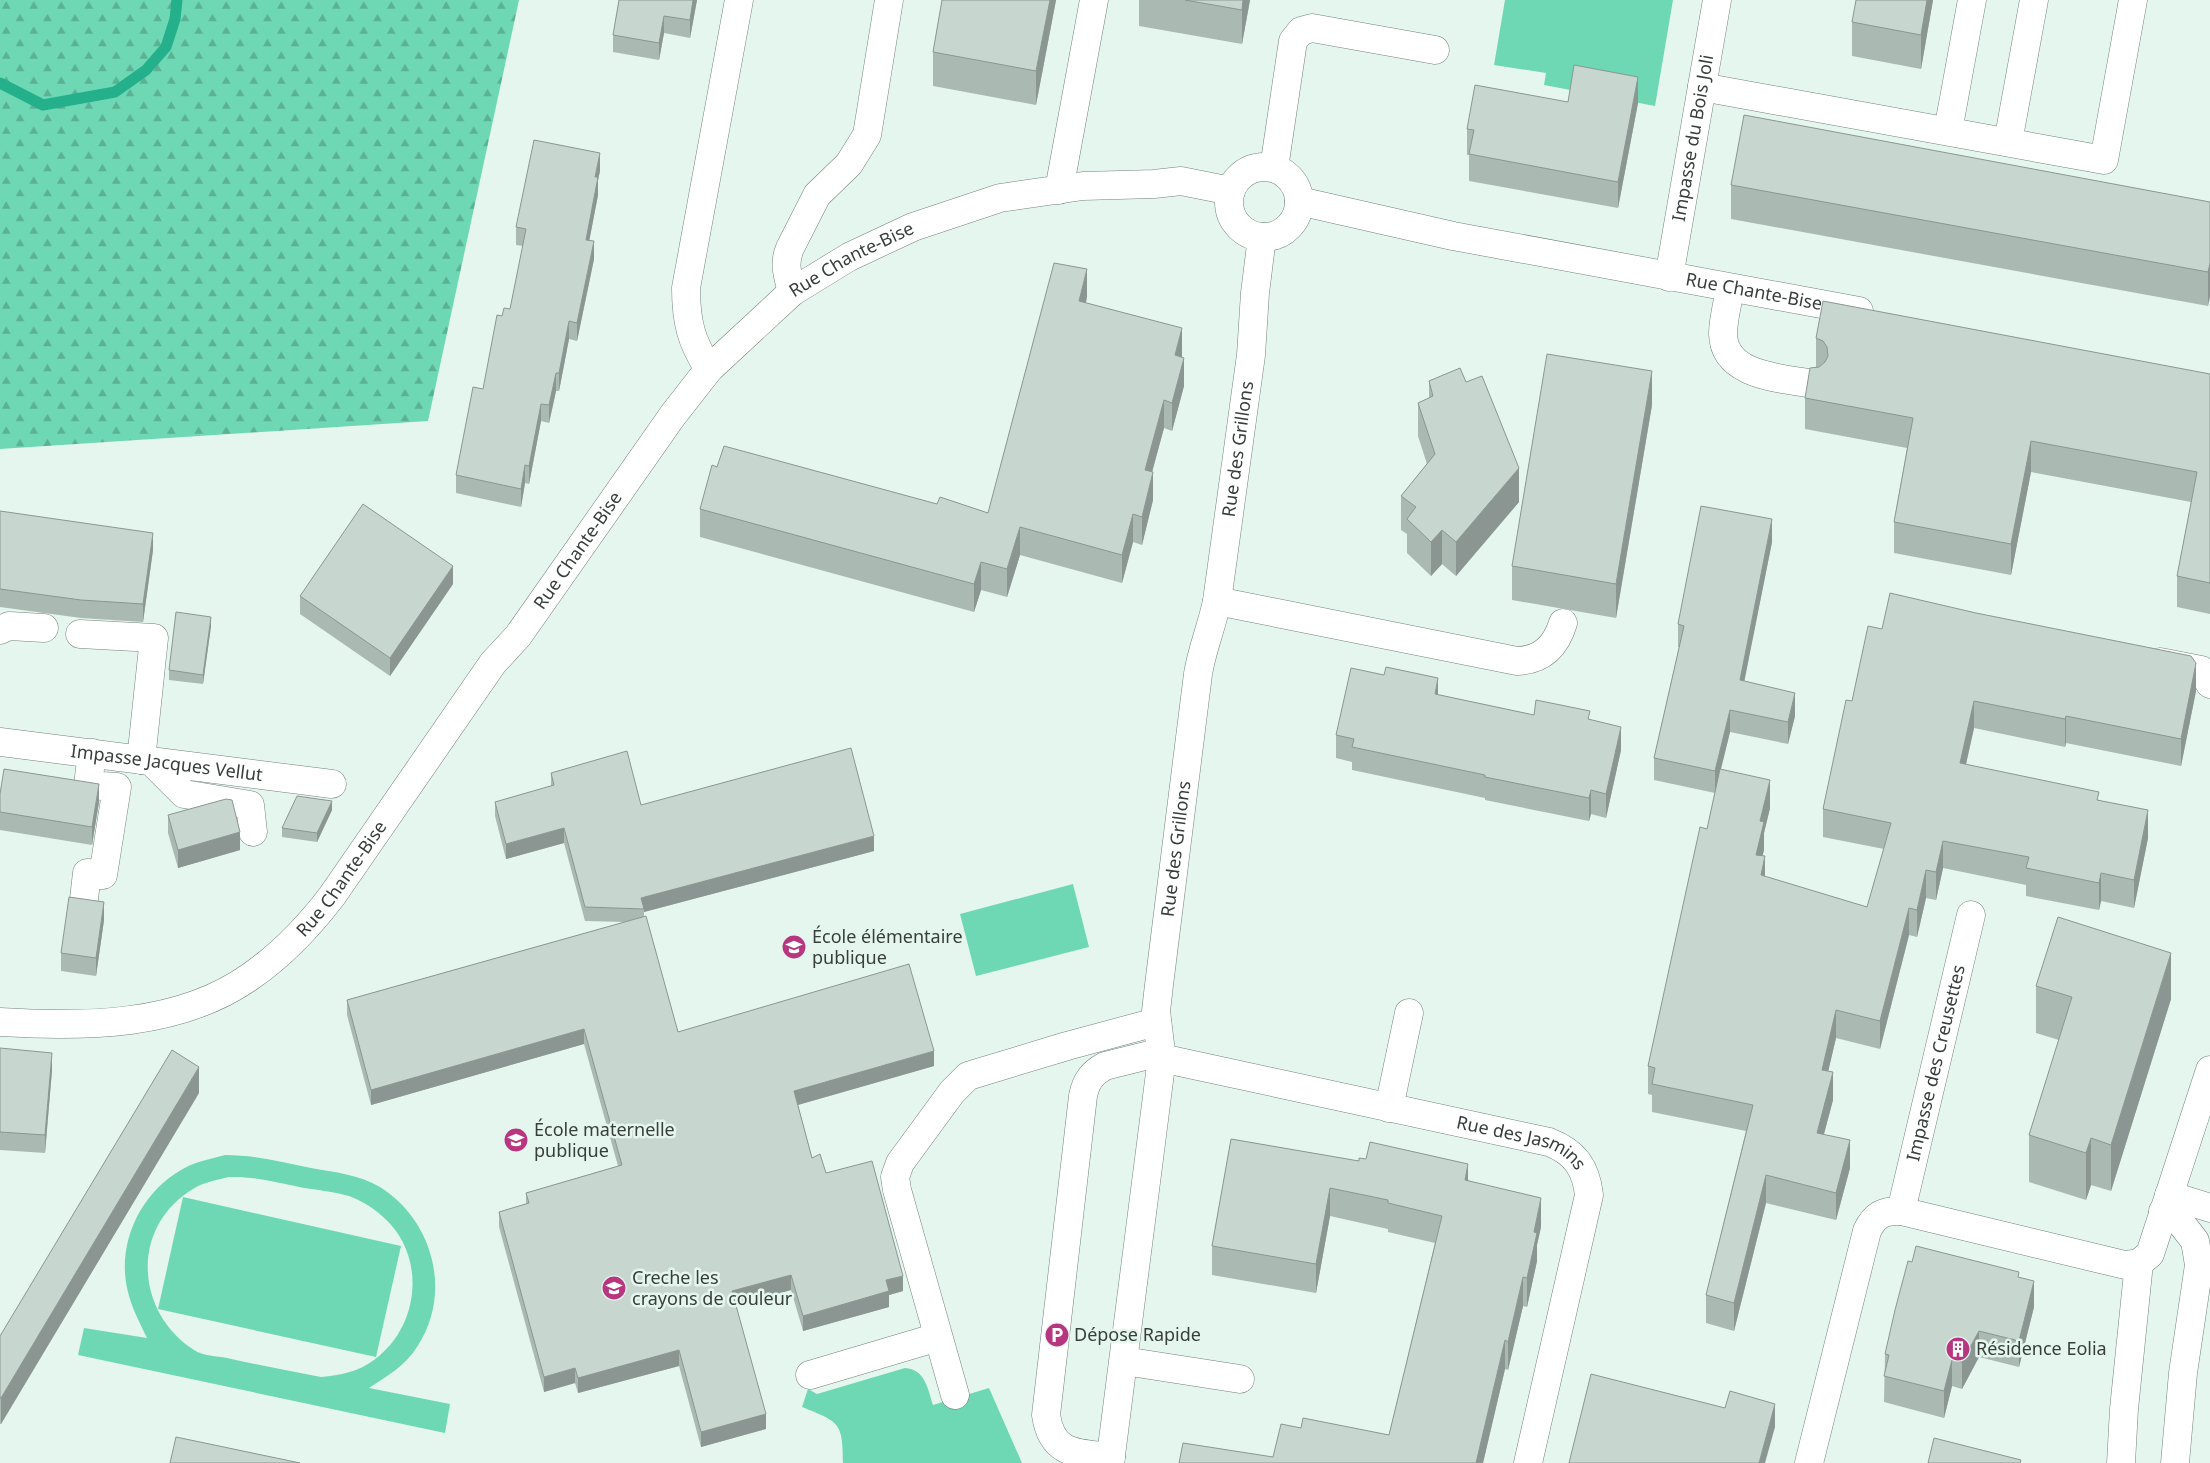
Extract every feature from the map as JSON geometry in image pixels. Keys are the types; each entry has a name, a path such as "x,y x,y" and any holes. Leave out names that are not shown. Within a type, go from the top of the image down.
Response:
{"street":[{"path":"709,369 693,340 686,305 686,288 739,0"},
{"path":"792,292 786,267 786,257 790,248 817,195 849,164 867,136 889,0"},
{"path":"1059,190 1094,0"},
{"name":"Impasse du Bois Joli","path":"1669,277 1717,0"},
{"path":"1948,131 1972,0"},
{"path":"2008,142 2034,0"},
{"path":"1702,87 2104,160 2133,0"},
{"path":"1274,168 1293,41 1301,31 1312,28 1435,50"},
{"path":"1263,167 1274,168 1284,173 1298,190 1297,213 1291,225 1282,232 1270,237 1246,233 1237,225 1231,214 1229,203 1230,191 1235,181 1248,171 1263,167"},
{"name":"Rue Chante-Bise","path":"0,1022 111,1023 136,1020 182,1008 230,989 250,977 286,949 310,924 332,896 493,662 518,636 672,415 709,369 792,292 849,257 913,227 1000,198 1082,186 1154,184 1181,181 1230,191"},
{"name":"Rue Chante-Bise","path":"1299,201 1453,236 1881,315"},
{"name":"Rue des Grillons","path":"1111,1460 1161,1055 1156,1022 1159,985 1198,674 1202,651 1214,619 1251,355 1255,293 1262,237"},
{"path":"1730,288 1723,334 1726,346 1732,357 1750,372 1813,384"},
{"path":"1216,601 1518,661 1529,660 1547,651 1560,635 1563,623"},
{"path":"0,630 9,626 44,628"},
{"path":"80,634 154,638 146,760 184,794 250,804 253,832"},
{"path":"2134,656 2201,670 2210,684"},
{"name":"Impasse Jacques Vellut","path":"0,742 332,784"},
{"path":"84,899 87,873 103,875 117,787 88,785 92,753"},
{"name":"Impasse des Creusettes","path":"1901,1211 1971,915"},
{"path":"1389,1108 1409,1013"},
{"path":"955,1395 897,1190 895,1177 900,1163 952,1092 968,1076 1066,1046 1156,1022"},
{"path":"1111,1460 1069,1452 1060,1446 1048,1427 1046,1416 1083,1096 1090,1078 1096,1070 1105,1066 1161,1055"},
{"name":"Rue des Jasmins","path":"1161,1055 1389,1108 1549,1142 1562,1147 1573,1155 1581,1165 1587,1180 1589,1195 1528,1463"},
{"path":"1809,1463 1867,1231 1872,1221 1880,1213 1890,1210 1901,1211 2125,1265 2139,1263 2150,1254 2210,1070"},
{"path":"2166,1203 2210,1208"},
{"path":"2166,1203 2195,1241 2199,1265 2183,1373 2175,1463"},
{"path":"2120,1463 2139,1263"},
{"path":"810,1375 938,1337"},
{"path":"1124,1360 1240,1379"}],"green space":[{"path":"0,0 519,0 428,421 0,449"},
{"path":"1505,0 1673,0 1655,106 1544,85 1546,73 1494,65"},
{"path":"1073,884 1089,947 976,976 960,914"},
{"path":"225,1155 279,1161 355,1177 380,1187 398,1201 413,1218 424,1238 432,1259 435,1281 434,1304 428,1326 412,1354 395,1370 369,1388 450,1404 445,1433 78,1355 84,1328 147,1338 136,1316 128,1292 125,1275 125,1257 134,1223 153,1193 166,1180 191,1165","holes":["229,1177 267,1180 349,1196 374,1209 396,1231 406,1249 411,1269 412,1289 409,1309 401,1328 390,1346 374,1360 349,1372 321,1377 202,1354 174,1334 160,1314 151,1292 148,1270 150,1247 158,1225 173,1205 193,1189 215,1180"]},
{"path":"183,1197 401,1246 376,1357 158,1309"},
{"path":"905,1368 917,1372 925,1381 933,1405 989,1388 1022,1463 843,1463 842,1439 836,1425 824,1416 802,1407 808,1389 817,1394"}],"building":[{"path":"619,0 693,0 690,20 664,16 659,43 613,35"},
{"path":"942,0 1050,0 1036,71 933,52"},
{"path":"1185,0 1243,0 1242,10"},
{"path":"1856,0 1927,0 1921,35 1852,22"},
{"path":"1574,65 1638,77 1618,182 1469,154 1474,130 1467,129 1475,85 1568,102"},
{"path":"1744,115 2210,202 2210,263 2208,272 1731,185"},
{"path":"534,140 600,153 595,177 598,177 586,240 594,241 577,323 569,321 559,373 556,373 549,405 541,404 529,466 525,465 521,489 456,475 473,387 483,389 497,315 502,316 504,308 510,309 526,229 516,227"},
{"path":"1054,263 1087,269 1079,301 1182,328 1175,355 1184,358 1172,403 1164,400 1145,470 1153,472 1142,517 1133,514 1122,555 1020,527 1007,569 981,562 974,584 700,509 712,465 717,467 724,446 937,504 940,497 988,513"},
{"path":"1823,301 2210,374 2210,583 2177,576 2197,472 2031,441 2011,544 1894,522 1913,418 1805,398 1810,368 1819,367 1828,356 1827,347 1823,341 1816,338"},
{"path":"1547,354 1652,371 1616,584 1512,566"},
{"path":"1460,368 1466,382 1482,376 1519,468 1456,542 1442,530 1431,542 1407,519 1416,507 1401,496 1435,454 1418,403 1433,396 1429,381"},
{"path":"363,504 453,566 390,658 300,596"},
{"path":"1701,506 1772,519 1740,680 1795,693 1788,722 1730,710 1715,771 1654,758 1684,626 1678,624"},
{"path":"0,511 153,533 143,604 81,600 0,589"},
{"path":"1890,593 1976,613 2191,656 2196,663 2181,739 2066,716 2065,719 1974,701 1960,763 2099,792 2097,800 2148,810 2134,880 2101,873 2099,883 2026,868 2029,857 1943,841 1936,872 1926,870 1917,910 1909,908 1880,1021 1836,1010 1822,1070 1833,1072 1817,1133 1850,1140 1836,1193 1766,1175 1734,1303 1706,1295 1753,1105 1652,1084 1655,1068 1648,1066 1700,827 1707,829 1720,769 1770,780 1760,821 1764,822 1756,855 1765,856 1761,875 1867,907 1891,823 1823,809 1846,700 1852,701 1868,626 1882,629"},
{"path":"176,612 211,617 203,675 169,670"},
{"path":"1386,667 1438,678 1435,694 1534,715 1536,700 1590,711 1588,719 1621,727 1606,794 1591,790 1589,798 1352,747 1354,739 1336,735 1351,668 1384,675"},
{"path":"851,748 874,836 641,898 644,909 585,907 564,828 506,844 495,802 554,785 551,773 627,751 641,805"},
{"path":"4,769 99,784 92,827 0,812 0,794"},
{"path":"297,796 332,801 317,833 282,828"},
{"path":"226,799 232,800 240,832 178,850 168,815"},
{"path":"69,897 104,902 96,958 61,953"},
{"path":"646,916 678,1032 909,964 934,1051 794,1091 812,1158 820,1154 826,1173 872,1161 903,1276 886,1280 889,1291 803,1316 791,1275 732,1291 766,1414 701,1432 679,1350 578,1378 575,1368 544,1377 499,1212 529,1203 526,1193 622,1165 584,1029 371,1090 347,1000"},
{"path":"2058,917 2171,953 2111,1145 2091,1138 2086,1153 2029,1135 2072,997 2036,986"},
{"path":"0,1048 52,1053 45,1135 0,1132"},
{"path":"172,1050 199,1067 0,1398 0,1336"},
{"path":"1231,1139 1359,1161 1359,1158 1366,1159 1370,1142 1468,1164 1465,1180 1541,1198 1534,1232 1537,1233 1527,1278 1523,1277 1508,1342 1505,1340 1476,1463 1179,1463 1183,1443 1273,1457 1281,1424 1301,1428 1303,1418 1389,1435 1442,1216 1388,1203 1388,1200 1330,1188 1316,1264 1212,1246"},
{"name":"Résidence Eolia","path":"1916,1246 2019,1272 2018,1277 2034,1281 2019,1341 1979,1331 1962,1362 1952,1360 1944,1391 1884,1376 1889,1355 1885,1354 1895,1310 1908,1261 1912,1262"},
{"path":"1591,1374 1725,1408 1730,1391 1775,1404 1759,1463 1569,1463"},
{"path":"176,1437 300,1463 170,1463"},
{"path":"1934,1438 2021,1460 2020,1463 1928,1463"}],"waterway":[{"path":"0,83 43,105 115,92 146,70 166,47 175,19 177,0"}],"place":[{"name":"École élémentaire publique","path":"794,947"},
{"name":"École maternelle publique","path":"516,1140"},
{"name":"Creche les crayons de couleur","path":"614,1288"},
{"name":"Dépose Rapide","path":"1057,1335"},
{"name":"Résidence Eolia","path":"1958,1349"}]}
